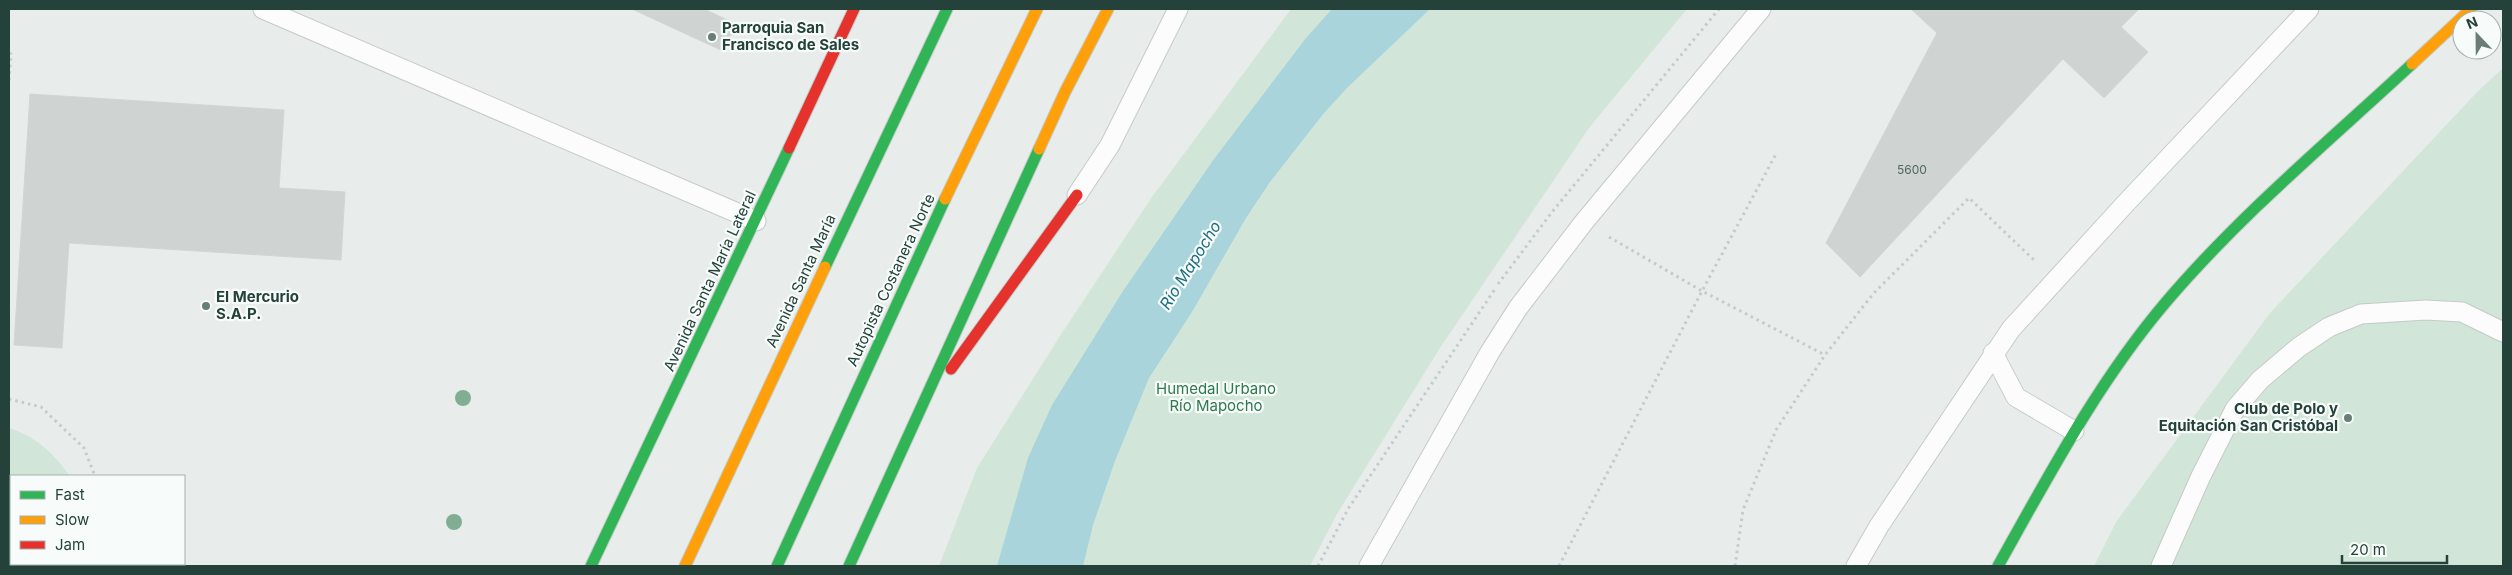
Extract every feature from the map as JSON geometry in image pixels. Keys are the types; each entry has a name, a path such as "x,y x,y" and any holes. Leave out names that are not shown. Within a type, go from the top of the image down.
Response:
{"main road":[{"name":"Avenida Santa María Lateral","path":"591,566 756,221 854,9"},
{"name":"Avenida Santa María","path":"685,566 947,9"},
{"name":"Autopista Costanera Norte","path":"777,566 948,193 1037,9"},
{"path":"849,566 1065,92 1108,9"},
{"path":"1998,566 2074,431 2132,346 2204,261 2243,221 2471,9"},
{"path":"920,410 991,317 1077,195"}],"lane":[{"path":"263,9 756,221"},
{"path":"1077,195 1110,145 1178,9"},
{"path":"1369,566 1490,352 1518,308 1584,222 1761,9"},
{"path":"1856,566 1993,352 2011,329 2309,9"},
{"path":"2161,566 2201,476 2235,409 2260,380 2299,347 2330,328 2362,314 2426,310 2462,312 2503,332"},
{"path":"1993,352 2016,397 2074,431"}],"path":[{"path":"9,53 11,54 9,82"},
{"path":"1559,566 1702,291 1776,154"},
{"path":"1735,566 1743,510 1776,430 1826,355 1873,294 1968,198 2056,280"},
{"path":"1584,222 1702,291 1826,355"},
{"path":"9,399 41,407 84,448 95,475"}],"green space":[{"name":"Humedal Urbano Río Mapocho","path":"1291,9 1687,9 1589,128 1440,348 1337,514 1310,566 939,566 977,468 1058,339 1152,197"},
{"name":"Club de Polo y Equitación San Cristóbal","path":"2503,68 2503,566 2094,566 2116,522 2270,313 2478,91"},
{"path":"9,428 28,436 44,447 69,475 10,475 10,565 78,565 9,566"}],"water":[{"name":"Río Mapocho","path":"1332,9 1430,9 1348,87 1324,113 1270,182 1246,218 1192,312 1149,378 1115,461 1093,525 1083,566 997,566 1028,458 1052,405 1123,291 1214,159 1306,38"}],"building":[{"name":"Parroquia San Francisco de Sales","path":"632,9 704,9 736,24 723,51"},
{"path":"1911,9 2139,9 2121,27 2148,52 2104,98 2063,59 1860,277 1826,243 1937,33"},
{"path":"30,94 284,110 279,188 345,192 341,260 69,243 62,348 14,345"}],"traffic: fast":[{"path":"825,267 947,9"},
{"path":"1998,566 2096,397 2118,364 2166,302 2194,270 2254,209 2412,64"},
{"path":"591,566 789,148"},
{"path":"849,566 1039,149"},
{"path":"777,566 945,199"}],"traffic: slow":[{"path":"945,199 1037,9"},
{"path":"1039,149 1065,92 1108,9"},
{"path":"2412,64 2471,9"},
{"path":"685,566 825,267"}],"traffic: jam":[{"path":"789,148 854,9"},
{"path":"951,369 1077,195"}],"place":[{"name":"Parroquia San Francisco de Sales","path":"712,37"},
{"name":"El Mercurio S.A.P.","path":"206,306"},
{"name":"Club de Polo y Equitación San Cristóbal","path":"2348,418"}]}
